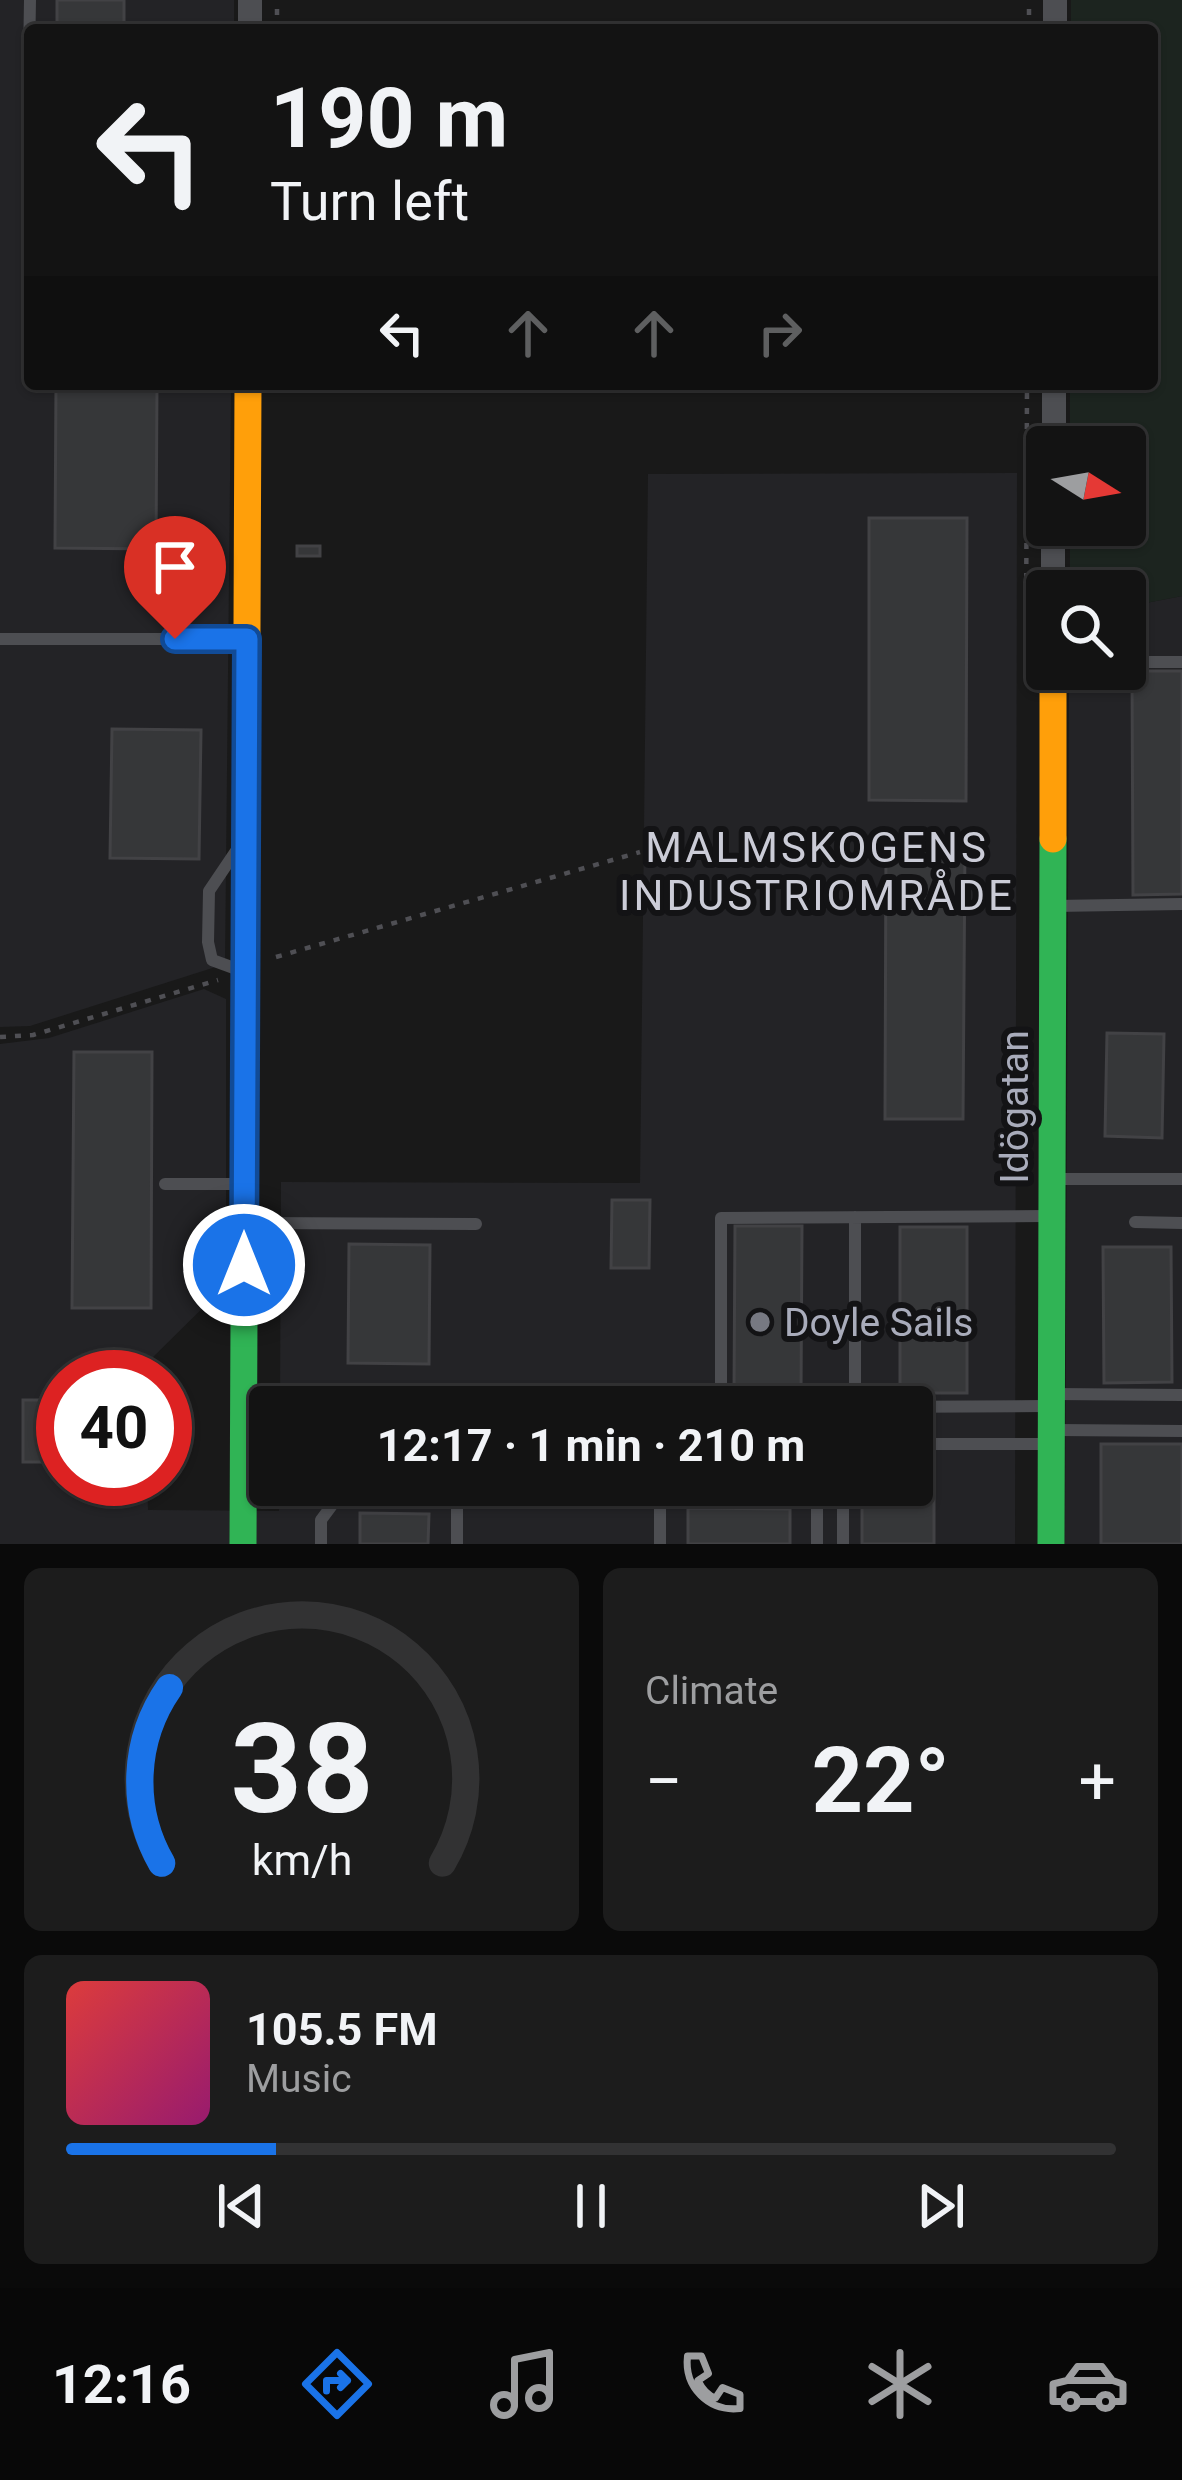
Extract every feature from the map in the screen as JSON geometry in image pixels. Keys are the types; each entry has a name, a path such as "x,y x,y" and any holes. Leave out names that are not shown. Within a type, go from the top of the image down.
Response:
{"street":[{"path":"243,1544 248,390"},
{"path":"1054,390 1054,426"},
{"name":"Idögatan","path":"1052,1544 1053,690"}],"lane":[{"path":"0,639 247,639"},
{"path":"1146,662 1182,662"},
{"path":"1053,906 1182,904"},
{"path":"1054,1179 1182,1179"},
{"path":"165,1184 245,1184"},
{"path":"722,1386 721,1218 1054,1216"},
{"path":"855,1217 855,1386"},
{"path":"1136,1222 1182,1223"},
{"path":"245,1223 476,1224"},
{"path":"933,1440 1182,1395"},
{"path":"933,1411 1182,1431"},
{"path":"660,1544 660,1494 728,1494 818,1495 817,1544"},
{"path":"321,1544 321,1520 331,1506"},
{"path":"457,1506 457,1544"},
{"path":"843,1506 843,1544"}],"path":[{"path":"274,958 640,852"},
{"path":"0,1036 33,1035 246,972"}],"shaded area":[{"path":"0,0 234,0 234,24 24,24 24,390 231,390 225,964 30,1026 0,1027"},
{"path":"1071,0 1182,0 1182,596 1146,603 1146,570 1070,570 1070,546 1146,546 1146,426 1070,426 1070,390 1158,390 1158,24 1071,24"},
{"path":"1017,473 1015,1544 0,1544 0,1044 49,1038 204,989 226,999 226,1285 160,1350 36,1350 36,1506 279,1511 279,1506 933,1506 933,1386 280,1386 281,1182 640,1183 648,474"},
{"path":"1182,596 1182,1544 1065,1544 1069,690 1146,690 1146,603"}],"building":[{"path":"57,0 124,0 124,24 57,24"},
{"path":"56,390 157,390 156,549 55,548"},
{"path":"869,518 967,518 966,801 869,800"},
{"path":"297,546 320,546 320,556 297,556"},
{"path":"1146,671 1182,671 1182,894 1133,895 1132,690 1146,690"},
{"path":"112,729 201,730 199,859 110,858"},
{"path":"886,841 965,842 963,1119 885,1119"},
{"path":"1107,1033 1164,1034 1162,1138 1105,1136"},
{"path":"74,1052 152,1052 151,1308 72,1308"},
{"path":"612,1200 650,1200 649,1268 611,1268"},
{"path":"735,1226 802,1226 801,1386 734,1386"},
{"path":"900,1227 967,1227 967,1393 900,1386"},
{"path":"349,1244 430,1245 429,1364 348,1363"},
{"path":"1103,1247 1171,1247 1172,1382 1104,1383"},
{"path":"23,1400 36,1400 36,1462 23,1462"},
{"path":"1101,1444 1182,1444 1182,1544 1101,1544"},
{"path":"934,1465 934,1544 862,1544 862,1506 933,1506"},
{"path":"688,1508 790,1509 790,1544 688,1544"},
{"path":"360,1513 429,1514 428,1544 360,1544"}],"traffic: fast":[{"path":"1051,1544 1053,839"},
{"path":"243,1544 246,866"}],"traffic: slow":[{"path":"246,866 248,390"},
{"path":"1053,690 1053,839"}],"place":[{"name":"Doyle Sails","path":"760,1322"}],"district":[{"name":"MALMSKOGENS INDUSTRIOMRÅDE","path":"817,871"}],"route":[{"path":"175,639 247,639 244,1265"}]}
